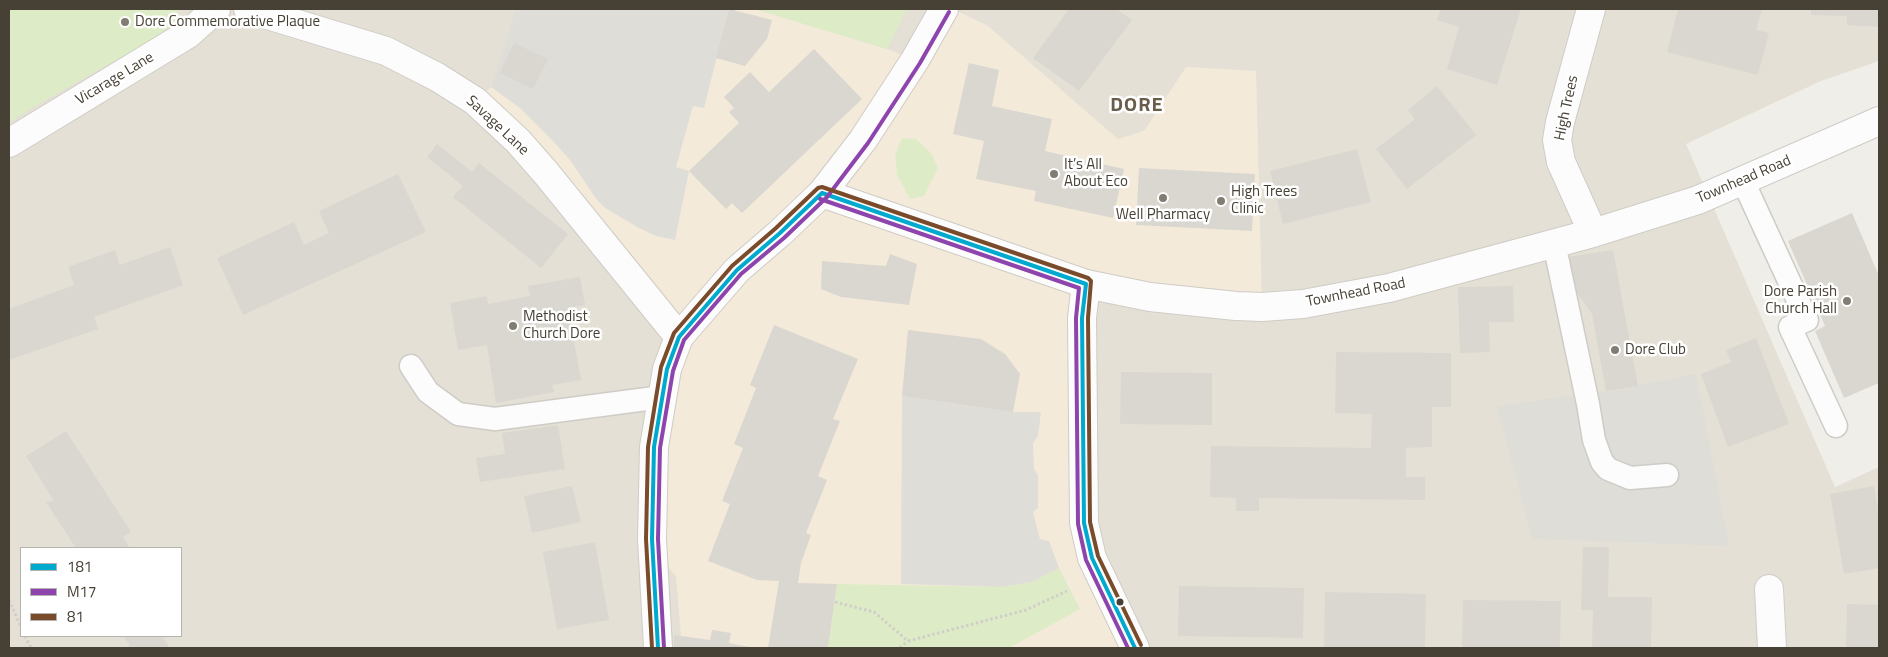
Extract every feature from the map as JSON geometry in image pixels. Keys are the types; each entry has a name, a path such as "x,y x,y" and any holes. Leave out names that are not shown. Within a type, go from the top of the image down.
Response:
{"street":[{"name":"Vicarage Lane","path":"9,143 188,34 216,9"},
{"name":"Savage Lane","path":"248,9 386,51 437,77 474,101 518,141 546,173 679,337"},
{"path":"658,648 652,539 654,447 667,369 679,337 737,270 822,193 863,140 915,60 944,9"},
{"name":"High Trees","path":"1591,9 1560,122 1557,140 1561,162 1593,232"},
{"name":"Townhead Road","path":"822,193 1086,284 1150,297 1262,307 1303,304 1389,288 1593,232 1698,200 1879,121"},
{"path":"1086,284 1082,318 1084,524 1092,558 1135,648"},
{"path":"1769,589 1772,648"}],"lane":[{"path":"1744,181 1807,320 1790,327 1836,426"},
{"path":"1554,243 1594,440 1602,462 1608,469 1630,478 1667,475"},
{"path":"411,366 428,392 458,414 495,419 662,397"}],"path":[{"path":"900,648 908,641 1026,610 1070,589"},
{"path":"9,600 20,625"},
{"path":"835,602 874,612 908,641"}],"shaded area":[{"path":"9,9 1879,9 1879,61 1821,81 1686,144 1835,487 1879,467 1879,648 9,648"},
{"path":"516,9 729,9 704,108 693,106 676,167 689,171 675,240 656,236 605,208 597,200 570,160 553,141 520,108 491,87"},
{"path":"517,9 755,9 887,49 915,60 953,9 988,26 1118,139 1144,131 1186,67 1256,71 1262,307 1086,284 1084,523 1135,648 682,648 676,576 653,551 679,337 475,101 491,87"},
{"path":"1696,374 1729,546 1532,539 1497,406 1606,391"},
{"path":"902,396 1013,412 1041,412 1038,436 1033,443 1034,469 1038,475 1038,508 1033,512 1040,539 1049,541 1059,568 1032,582 1001,587 901,584"}],"green space":[{"path":"9,9 177,9 179,16 177,23 168,31 9,122"},
{"path":"754,9 907,9 887,49"},
{"path":"902,138 916,139 931,153 938,168 924,196 910,199 897,175 895,155"},
{"path":"1059,568 1080,609 1009,648 828,648 837,584 1001,587 1032,582"}],"building":[{"path":"729,9 772,20 767,39 745,66 716,58"},
{"path":"1069,9 1116,9 1132,20 1079,91 1033,58"},
{"path":"1441,9 1521,9 1497,85 1447,69 1459,27 1437,20"},
{"path":"1678,9 1762,9 1756,30 1769,33 1758,75 1667,52"},
{"path":"1811,9 1879,9 1879,27 1847,25 1847,16 1811,15"},
{"path":"514,43 548,59 533,89 500,73"},
{"path":"814,49 862,99 742,213 732,203 726,209 689,171 739,123 729,112 734,108 724,97 750,72 769,92"},
{"path":"969,63 999,70 992,106 1052,119 1045,151 1124,169 1113,218 1034,201 1036,191 976,179 984,141 953,134"},
{"path":"1437,86 1476,135 1407,189 1376,149 1415,119 1408,110"},
{"path":"437,144 472,172 479,163 568,234 541,268 453,197 463,186 427,157"},
{"path":"1357,149 1371,202 1283,224 1270,171"},
{"path":"1139,168 1255,174 1252,231 1136,225"},
{"path":"398,174 426,232 243,315 217,258 294,222 304,245 329,233 319,211"},
{"name":"Dore Parish Church Hall","path":"1852,213 1879,276 1879,383 1844,398 1815,331 1825,326 1788,241"},
{"path":"170,247 183,285 94,317 98,329 9,360 9,309 74,285 68,267 115,250 120,265"},
{"name":"Dore Club","path":"1613,250 1638,386 1606,391 1592,314 1575,290 1568,257"},
{"path":"890,254 917,264 909,305 841,297 821,289 822,261 886,266"},
{"name":"Methodist Church Dore","path":"580,277 585,305 568,308 581,380 552,385 554,392 496,403 487,345 458,350 450,303 487,296 488,304 530,296 528,286"},
{"path":"1513,286 1514,322 1489,322 1490,352 1460,353 1458,287"},
{"path":"774,325 858,359 833,419 840,421 818,476 827,480 806,533 811,535 801,563 798,583 837,584 828,648 768,648 779,581 757,580 708,561 730,504 722,501 743,448 734,444 756,388 750,385"},
{"path":"908,330 981,339 1005,354 1020,374 1013,412 902,396"},
{"path":"1756,338 1789,424 1728,447 1701,374 1731,362 1726,350"},
{"path":"1336,352 1451,353 1451,407 1432,407 1432,447 1406,448 1406,477 1425,477 1425,500 1259,498 1259,511 1236,511 1236,498 1210,497 1211,446 1371,448 1372,414 1335,413"},
{"path":"1121,372 1212,373 1212,425 1120,424"},
{"path":"558,425 565,469 480,482 476,458 505,454 502,433"},
{"path":"66,431 131,532 123,537 129,547 75,547 46,502 54,501 26,456"},
{"path":"572,486 581,522 532,533 524,496"},
{"path":"1874,486 1879,515 1879,568 1844,574 1830,494"},
{"path":"595,542 609,620 557,629 543,552"},
{"path":"1583,547 1609,547 1608,597 1652,597 1651,648 1592,648 1593,610 1581,610"},
{"path":"1179,586 1304,588 1303,638 1178,636"},
{"path":"1325,592 1426,594 1425,648 1324,647"},
{"path":"1463,600 1561,601 1560,648 1462,648"},
{"path":"1847,604 1879,605 1879,648 1846,648"},
{"path":"712,630 731,633 729,643 754,648 674,648 674,635 710,640"},
{"path":"124,637 163,637 170,648 125,648 130,645"}],"transit line":[{"name":"M17","path":"664,648 658,539 660,448 673,371 684,340 741,274 784,238 827,197 868,143 920,63 949,12"},
{"name":"81","path":"652,648 646,539 648,447 661,367 674,333 732,266 818,188 822,187 1088,278 1091,281 1088,318 1090,522 1098,556 1141,645"},
{"name":"181","path":"822,193 1086,284"},
{"name":"181","path":"658,648 652,539 654,447 667,369 679,337 737,270 822,193"},
{"name":"M17","path":"820,199 1079,288 1076,318 1078,524 1086,560 1128,648"},
{"name":"181","path":"1086,284 1082,318 1084,523 1092,558 1135,648"}],"place":[{"name":"Dore Commemorative Plaque","path":"125,22"},
{"name":"It’s All About Eco","path":"1054,174"},
{"name":"Well Pharmacy","path":"1163,198"},
{"name":"High Trees Clinic","path":"1221,201"},
{"name":"Dore Parish Church Hall","path":"1847,301"},
{"name":"Methodist Church Dore","path":"513,326"},
{"name":"Dore Club","path":"1615,350"}],"district":[{"name":"DORE","path":"1137,106"}]}
